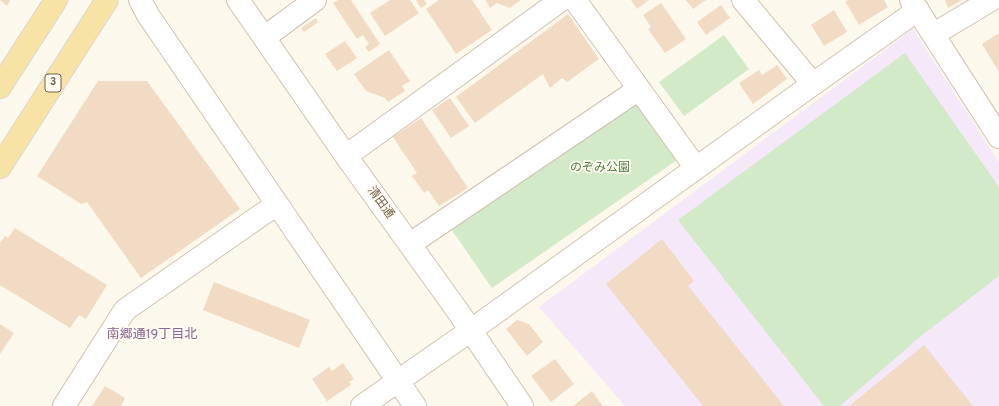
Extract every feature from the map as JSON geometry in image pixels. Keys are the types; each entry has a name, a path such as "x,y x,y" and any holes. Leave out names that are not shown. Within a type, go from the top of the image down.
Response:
{"main road":[{"path":"0,87 56,0"},
{"name":"3","path":"0,167 107,0"}],"street":[{"path":"140,0 148,15 415,406"},
{"name":"清田通","path":"238,0 522,406"},
{"path":"265,37 315,0"},
{"path":"346,156 561,0"},
{"path":"575,0 696,168"},
{"path":"744,0 813,84"},
{"path":"934,34 991,0"},
{"path":"362,406 470,331 813,84 914,5 999,137"},
{"path":"410,244 639,89"},
{"path":"64,406 125,310 277,204"}],"shaded area":[{"path":"913,29 999,162 999,406 625,406 539,307"}],"green space":[{"path":"724,35 749,69 684,116 659,82"},
{"path":"905,53 999,187 999,276 921,336 840,406 824,406 678,220"},
{"name":"のぞみ公園","path":"639,98 680,158 492,288 451,229"}],"building":[{"path":"0,0 10,0 7,6"},
{"path":"338,0 351,0 380,44 369,52 365,47 369,44 363,35 357,39 333,3"},
{"path":"390,0 410,0 419,13 385,36 370,13"},
{"path":"416,0 424,0 427,4 421,8"},
{"path":"439,0 472,0 492,30 456,54 426,9"},
{"path":"485,0 521,0 510,8 497,3 490,8"},
{"path":"631,0 649,0 637,9"},
{"path":"686,0 706,0 693,9"},
{"path":"884,0 888,7 859,25 845,1"},
{"path":"945,0 962,0 948,8"},
{"path":"661,3 686,39 665,53 648,29 651,27 643,15"},
{"path":"721,5 730,18 706,35 697,22"},
{"path":"834,10 847,32 824,46 811,25"},
{"path":"568,14 599,59 567,82 562,78 550,88 543,74 475,123 456,97"},
{"path":"316,18 318,22 304,32 301,28"},
{"path":"999,33 999,72 982,44"},
{"path":"345,41 357,58 337,71 325,54"},
{"path":"389,50 410,81 402,86 405,91 388,102 385,98 366,91 354,74"},
{"path":"777,65 787,79 753,104 739,83 759,70 762,75"},
{"path":"98,81 147,81 240,209 141,278 87,202 81,204 37,176"},
{"path":"450,98 469,126 451,138 432,110"},
{"path":"421,118 468,188 439,206 428,190 424,193 412,176 417,173 393,137"},
{"path":"15,228 107,285 86,319 79,315 70,328 0,285 0,243 5,236 8,238"},
{"path":"662,239 694,281 688,286 784,406 703,406 606,284"},
{"path":"214,282 310,320 299,348 203,310"},
{"path":"517,320 529,324 543,342 527,356 506,329"},
{"path":"0,324 14,333 0,354"},
{"path":"924,345 973,406 849,406"},
{"path":"555,359 574,384 551,402 531,376"},
{"path":"343,363 354,379 349,382 351,385 327,401 312,379 329,367 332,371"},
{"path":"105,386 125,398 121,406 92,406"},
{"path":"592,391 603,406 573,406"}],"district":[{"name":"南郷通19丁目北","path":"152,335"}]}
